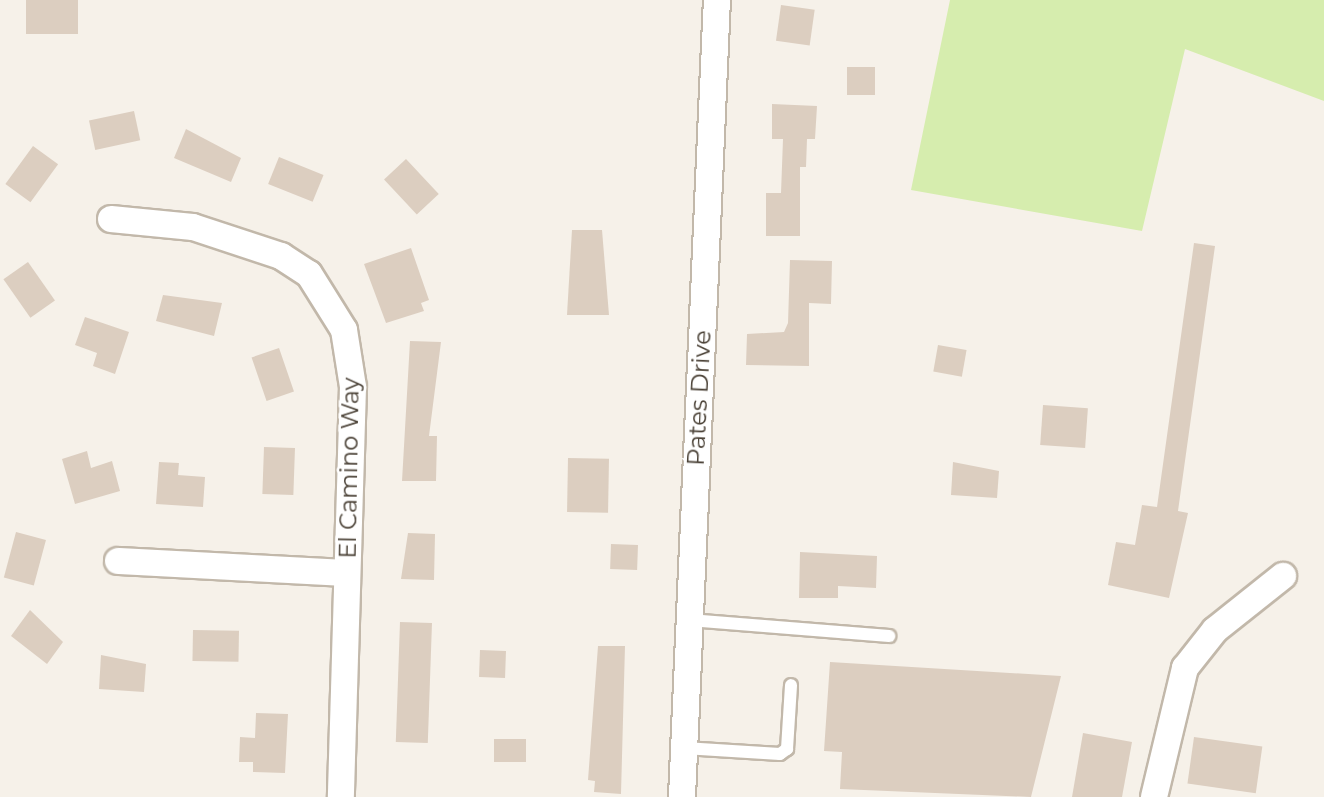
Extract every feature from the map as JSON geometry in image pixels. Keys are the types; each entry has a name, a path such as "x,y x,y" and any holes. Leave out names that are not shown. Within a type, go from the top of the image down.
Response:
{"street":[{"name":"Pates Drive","path":"682,797 716,0"},
{"name":"El Camino Way","path":"111,219 239,239 309,274 330,301 344,330 353,387 341,797"},
{"path":"118,561 347,573"},
{"path":"1154,797 1185,668 1214,630 1283,576"}],"lane":[{"path":"689,620 889,636"},
{"path":"684,748 780,754 788,749 791,685"}],"green space":[{"path":"950,0 1324,0 1324,101 1185,49 1142,231 911,190"}],"building":[{"path":"26,0 78,0 78,34 26,34"},
{"path":"781,5 815,10 810,45 776,41"},
{"path":"847,67 875,67 875,95 847,95"},
{"path":"772,104 817,106 815,139 807,139 806,167 800,167 800,236 766,236 766,193 781,193 783,139 772,139"},
{"path":"134,111 140,140 95,150 89,121"},
{"path":"186,129 241,158 231,182 174,158"},
{"path":"33,146 58,164 30,202 5,184"},
{"path":"279,157 324,175 313,202 268,184"},
{"path":"406,159 439,194 417,215 384,179"},
{"path":"572,230 602,230 609,315 567,315"},
{"path":"1194,243 1215,246 1178,511 1188,513 1169,598 1108,585 1116,542 1135,545 1142,505 1157,507"},
{"path":"411,248 429,300 421,303 424,311 386,323 364,264"},
{"path":"790,260 832,261 831,304 809,303 809,366 746,365 747,334 784,332 788,323"},
{"path":"28,262 55,301 30,318 3,279"},
{"path":"163,295 222,303 214,336 156,321"},
{"path":"85,317 129,332 115,374 93,366 97,353 75,345"},
{"path":"410,341 441,342 429,436 437,436 436,481 402,481"},
{"path":"938,345 967,350 962,377 933,372"},
{"path":"279,348 294,391 267,401 252,357"},
{"path":"1043,405 1088,408 1085,448 1040,445"},
{"path":"264,447 295,448 293,495 262,494"},
{"path":"87,451 91,468 112,461 120,491 75,504 62,459"},
{"path":"568,458 609,459 608,513 567,512"},
{"path":"159,462 179,463 178,475 205,477 203,507 156,504"},
{"path":"953,462 999,471 997,498 951,495"},
{"path":"16,532 46,540 34,585 4,577"},
{"path":"408,533 435,534 434,580 401,579"},
{"path":"611,544 638,545 637,570 610,569"},
{"path":"800,552 877,556 876,588 838,586 838,598 799,598"},
{"path":"30,610 63,642 47,664 11,636"},
{"path":"400,622 432,623 428,743 396,742"},
{"path":"193,630 239,631 238,662 192,661"},
{"path":"598,646 625,646 621,794 594,792 595,781 588,780"},
{"path":"480,650 506,651 505,678 479,677"},
{"path":"101,655 146,664 144,692 99,689"},
{"path":"830,662 1061,676 1031,797 840,789 842,752 824,751"},
{"path":"256,713 288,714 285,773 253,772 253,762 239,762 240,737 255,738"},
{"path":"1083,733 1132,742 1122,797 1072,797"},
{"path":"1194,737 1262,747 1256,793 1187,784"},
{"path":"494,739 526,739 526,762 494,762"}]}
